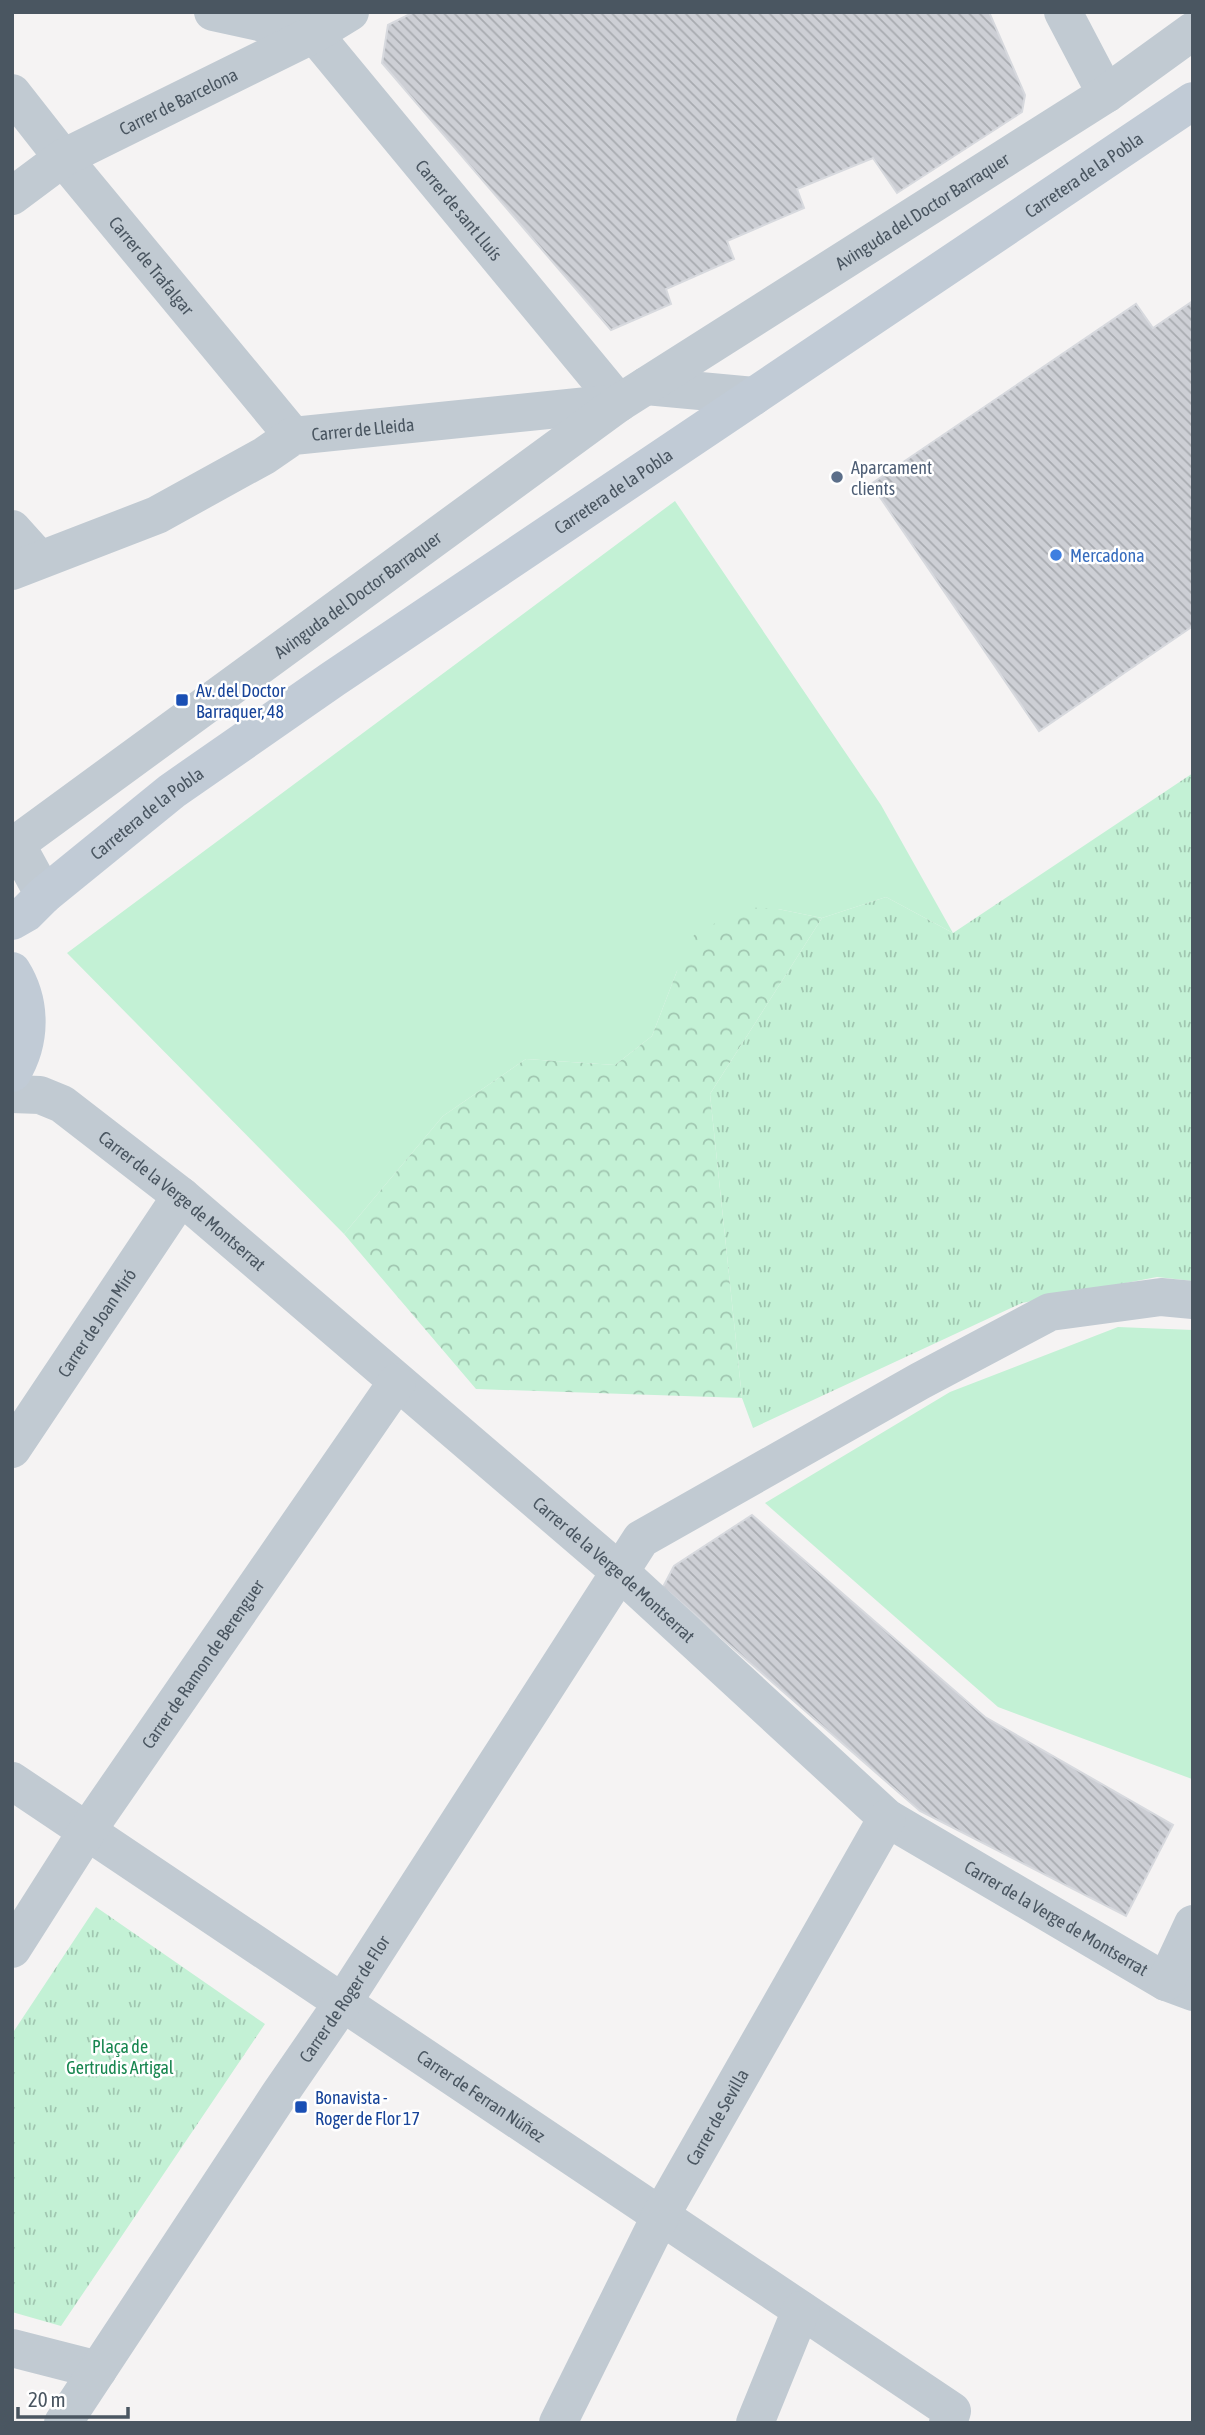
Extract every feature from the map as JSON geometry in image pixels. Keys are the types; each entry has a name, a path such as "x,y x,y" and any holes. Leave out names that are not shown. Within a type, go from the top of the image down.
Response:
{"street":[{"path":"213,12 319,23"},
{"name":"Carrer de Barcelona","path":"12,196 63,158 319,23 350,12"},
{"path":"1063,12 1106,94"},
{"name":"Carrer de sant Lluís","path":"319,23 632,394"},
{"name":"Avinguda del Doctor Barraquer","path":"44,895 16,844 632,394 1106,94 1193,31"},
{"name":"Carrer de Trafalgar","path":"12,93 293,436"},
{"name":"Carretera de la Pobla","path":"12,921 26,913 44,895 184,783 333,679 1193,101"},
{"path":"632,394 754,396"},
{"name":"Carrer de Lleida","path":"26,565 157,515 264,456 293,436 632,394"},
{"path":"12,529 26,565"},
{"name":"Carretera de la Pobla","path":"26,1037 27,1015 18,982 21,940 30,916 44,895"},
{"path":"12,1073 26,1037"},
{"name":"Carrer de la Verge de Montserrat","path":"26,1037 40,1072 62,1104"},
{"name":"Carrer de la Verge de Montserrat","path":"12,1094 40,1095 62,1104 181,1196 620,1572 887,1818 1179,1987"},
{"name":"Carrer de Joan Miró","path":"12,1449 181,1196"},
{"name":"Carrer de Roger de Flor","path":"63,2423 343,2002 641,1539 920,1381 1050,1312 1161,1297 1193,1300"},
{"name":"Carrer de Ramon de Berenguer","path":"12,1950 87,1831 397,1382"},
{"name":"Carrer de Ferran Núñez","path":"12,1781 802,2310 950,2417"},
{"name":"Carrer de Sevilla","path":"558,2423 661,2215 887,1818"},
{"path":"1179,1987 1193,1924"},
{"path":"755,2423 802,2310"},
{"path":"12,2348 98,2370"}],"green space":[{"path":"675,501 881,805 953,933 886,897 822,918 778,909 677,971 652,1036 615,1065 526,1059 443,1116 344,1234 67,953"},
{"path":"1193,773 1193,1281 1157,1277 1022,1303 753,1428 742,1398 710,1094 822,918 886,897 953,933"},
{"path":"744,907 778,909 822,918 710,1094 742,1398 476,1389 344,1234 443,1116 526,1059 615,1065 652,1036 694,935"},
{"path":"1118,1327 1193,1330 1192,1779 998,1707 765,1503 950,1392"},
{"name":"Plaça de Gertrudis Artigal","path":"96,1907 265,2024 61,2326 12,2312 12,2034"}],"building":[{"path":"414,12 989,12 1025,95 1022,112 897,193 873,158 797,189 804,208 727,241 734,259 666,289 671,304 611,330 382,63 388,25"},
{"name":"Mercadona","path":"1193,301 1193,626 1039,731 871,484 1136,304 1153,328"},
{"path":"752,1515 985,1717 1173,1825 1126,1916 920,1811 663,1587 674,1566"}],"place":[{"name":"Aparcament clients","path":"837,477"},
{"name":"Mercadona","path":"1056,555"},
{"name":"Av. del Doctor Barraquer, 48","path":"182,700"},
{"name":"Bonavista - Roger de Flor 17","path":"301,2107"}]}
